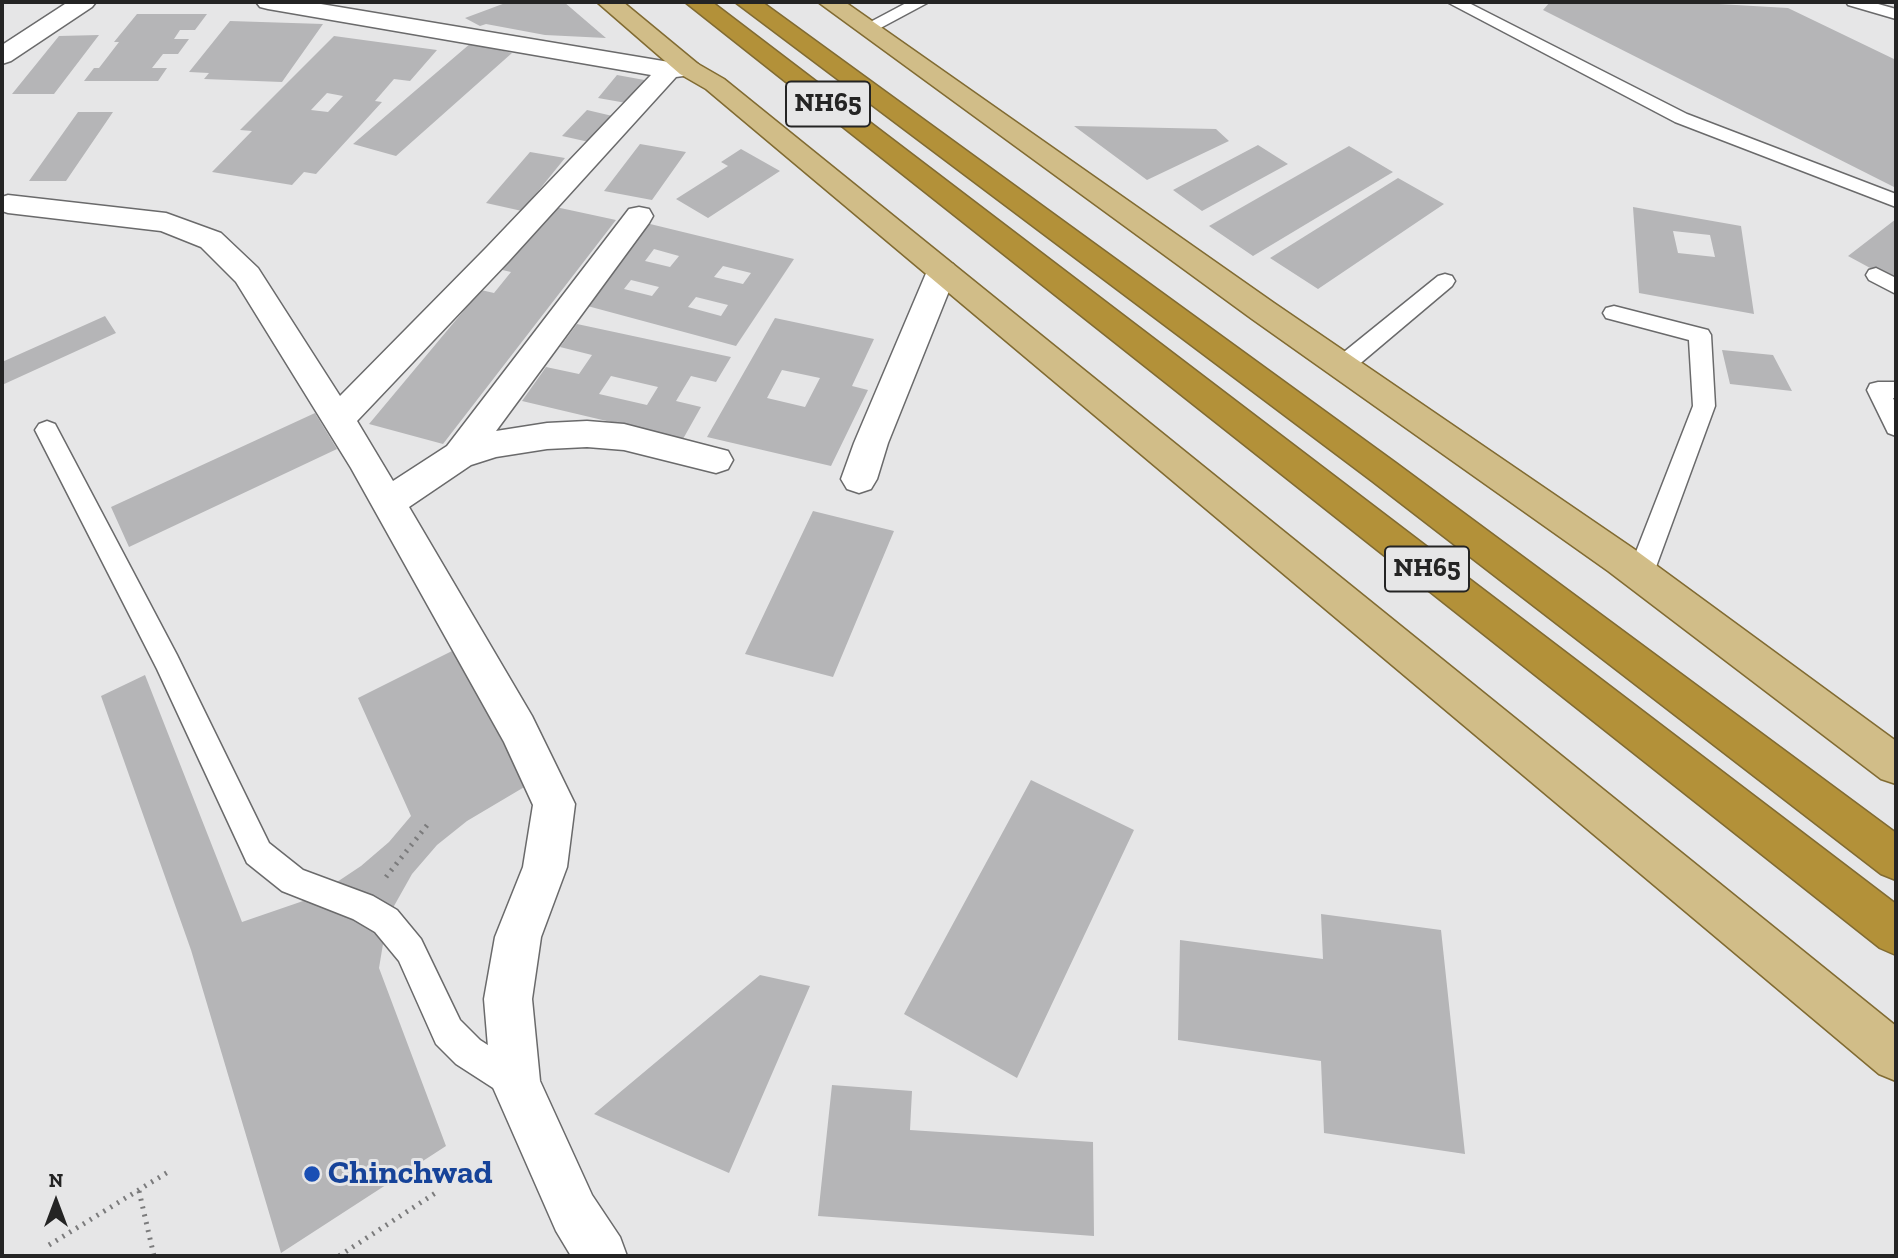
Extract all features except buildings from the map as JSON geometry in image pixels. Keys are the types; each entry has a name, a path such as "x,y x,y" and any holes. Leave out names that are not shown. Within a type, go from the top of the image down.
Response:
{"highway":[{"name":"NH65","path":"697,2 1896,932"},
{"name":"NH65","path":"747,2 1350,447 1896,859"}],"main road":[{"path":"609,2 679,70 715,84 1896,1057"},
{"path":"830,2 1640,575 1896,765"}],"street":[{"path":"2,55 84,2"},
{"path":"268,2 679,70"},
{"path":"337,420 679,70"},
{"path":"8,204 166,222 211,240 247,275 387,503 518,729 554,804 545,867 518,937 508,999 516,1083 574,1213 601,1256"},
{"path":"460,455 639,216"},
{"path":"859,479 871,443 942,271"},
{"path":"387,503 460,455 496,444 547,436 587,434 624,437 716,460"}],"lane":[{"path":"867,28 921,2"},
{"path":"1455,2 1681,118 1896,201"},
{"path":"1854,2 1896,14"},
{"path":"1875,275 1896,287"},
{"path":"1342,366 1445,281"},
{"path":"1614,313 1700,335 1704,406 1640,575"},
{"path":"1896,390 1878,390 1896,426"},
{"path":"47,430 169,663 258,853 293,881 362,907 386,921 410,950 448,1032 468,1052 516,1083"}],"path":[{"path":"49,1245 168,1172"},
{"path":"139,1191 154,1256"},
{"path":"339,1256 436,1192"}],"place":[{"name":"Chinchwad","path":"312,1174"}]}
